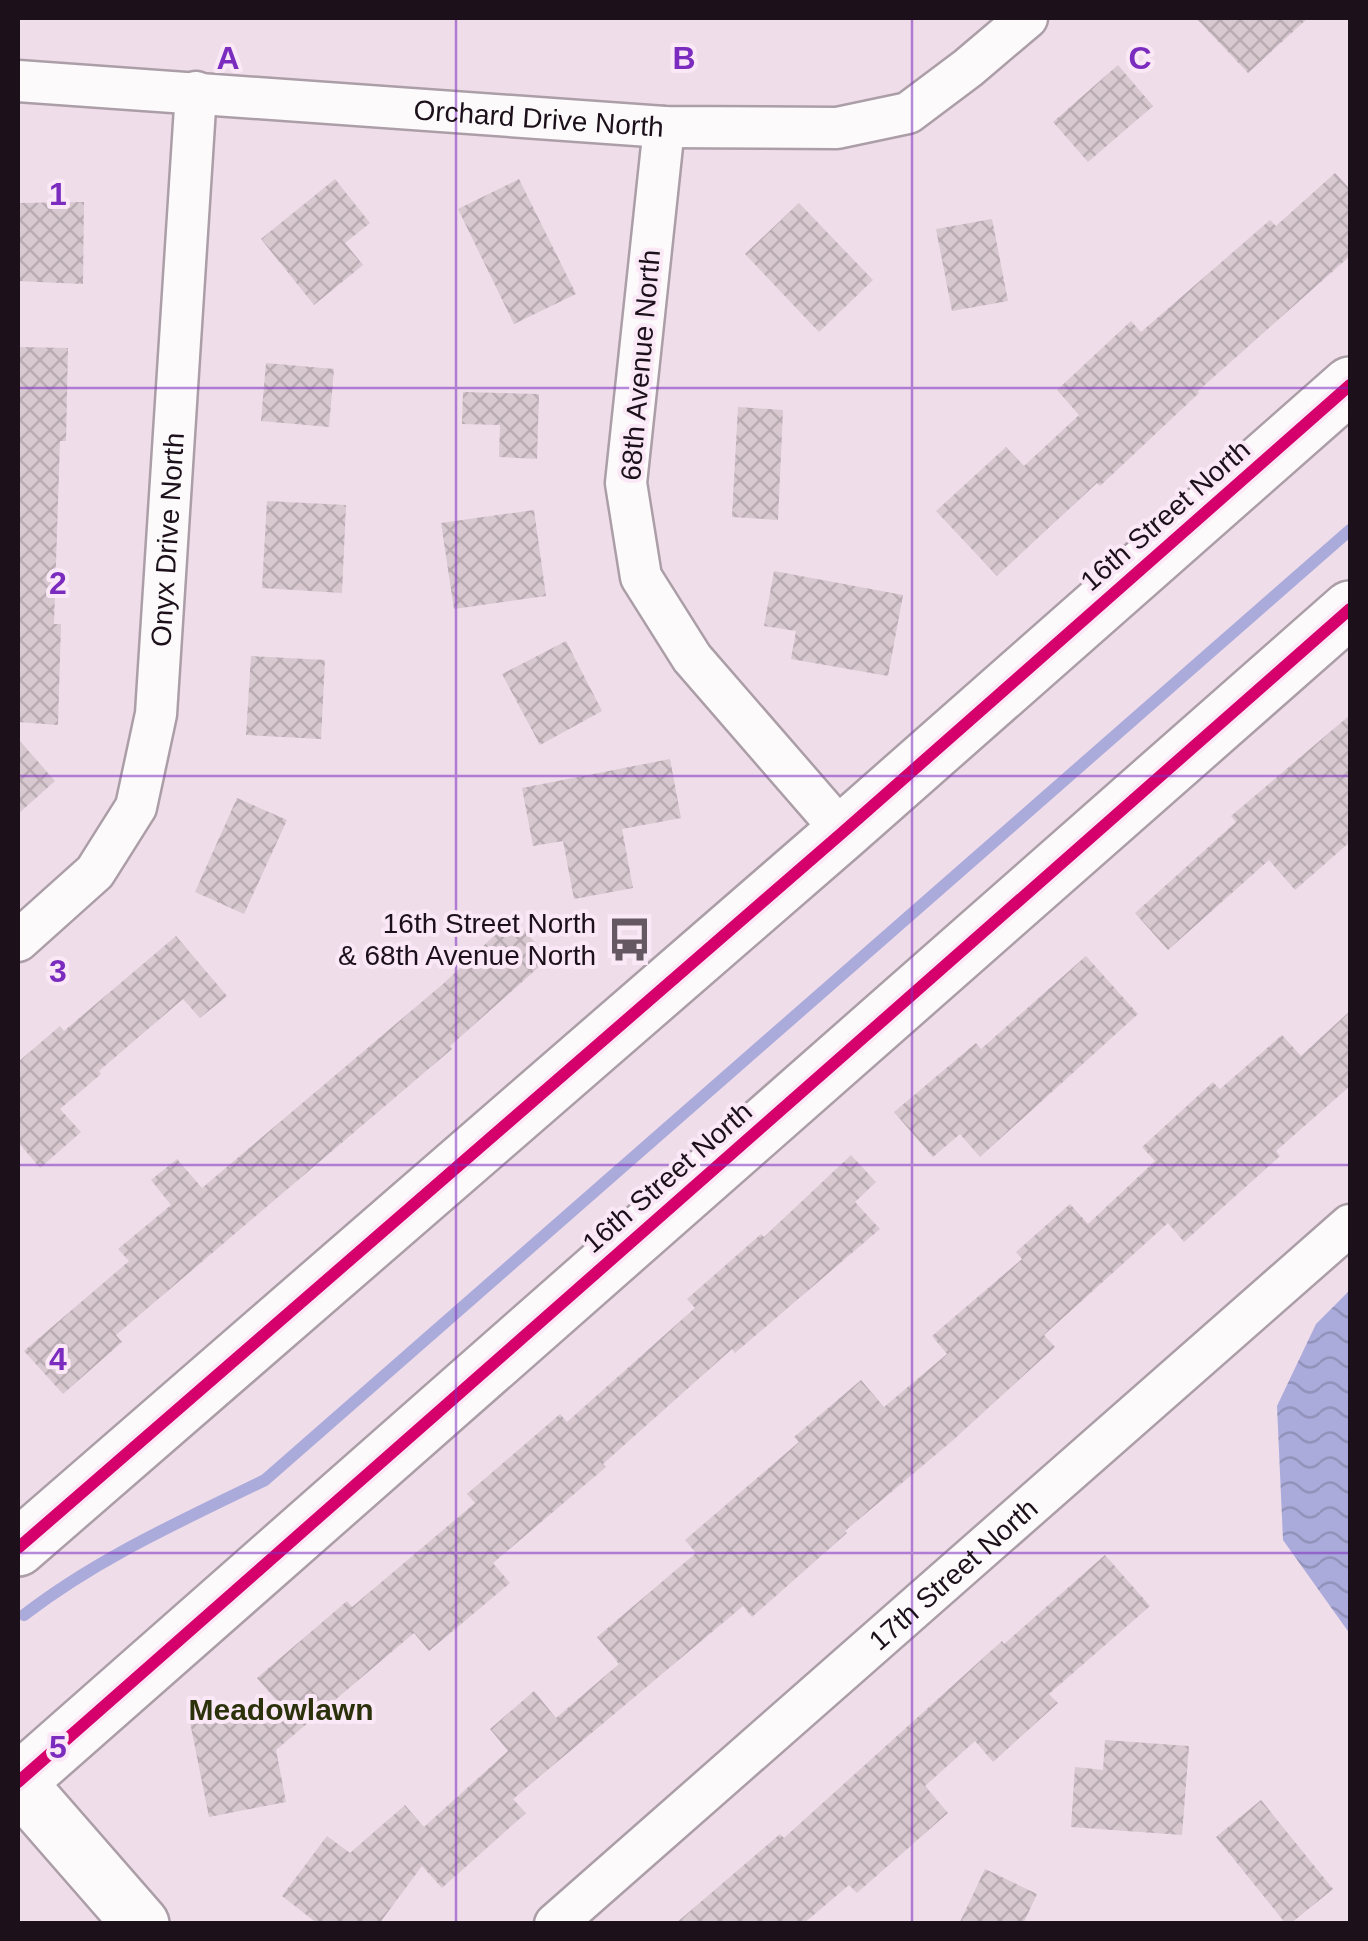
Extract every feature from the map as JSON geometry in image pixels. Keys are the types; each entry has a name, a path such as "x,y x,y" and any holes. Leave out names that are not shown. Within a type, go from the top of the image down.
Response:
{"street":[{"name":"Orchard Drive North","path":"18,81 664,127 837,128 908,113 1026,18"},
{"name":"Onyx Drive North","path":"18,941 95,872 136,806 156,714 196,92"},
{"name":"68th Avenue North","path":"664,127 626,484 641,577 692,658 843,832"},
{"name":"16th Street North","path":"18,1548 843,832 1350,385"},
{"name":"16th Street North","path":"18,1782 1350,609"},
{"name":"17th Street North","path":"555,1924 1350,1225"},
{"path":"18,1782 141,1924"}],"water":[{"path":"1350,1290 1350,1634 1283,1540 1277,1406 1316,1324"}],"building":[{"path":"1196,18 1308,18 1248,73"},
{"path":"1118,65 1153,106 1088,162 1053,122"},
{"path":"1335,173 1350,189 1350,256 997,576 936,511 1006,447 1024,466 1079,415 1057,390 1131,321 1141,332 1270,220 1276,226"},
{"path":"335,179 370,223 345,243 363,265 314,305 261,239"},
{"path":"519,179 576,294 514,324 458,209"},
{"path":"84,202 83,284 18,281 18,203"},
{"path":"799,203 873,280 819,332 745,254"},
{"path":"992,219 1008,301 952,311 936,229"},
{"path":"18,347 68,348 66,441 60,441 54,624 61,624 58,725 18,722"},
{"path":"266,363 334,369 329,427 261,421"},
{"path":"463,392 539,394 537,459 499,457 500,425 462,424"},
{"path":"738,407 783,410 778,520 732,517"},
{"path":"267,501 346,505 342,593 262,588"},
{"path":"534,510 546,596 454,609 441,523"},
{"path":"774,571 903,595 888,676 791,659 796,631 764,626"},
{"path":"566,641 602,711 540,745 502,674"},
{"path":"251,656 325,660 321,739 246,735"},
{"path":"1350,715 1350,842 1295,890 1269,860 1168,950 1135,913 1236,822 1231,816"},
{"path":"18,739 55,781 18,814"},
{"path":"670,759 681,818 622,829 633,888 574,899 563,841 533,846 522,788"},
{"path":"237,798 287,820 244,914 195,892"},
{"path":"513,918 549,958 450,1046 452,1049 116,1335 122,1342 63,1394 24,1351 129,1261 118,1249 171,1205 151,1180 177,1159 202,1188 443,984"},
{"path":"176,936 227,996 200,1018 183,999 99,1071 101,1074 60,1109 81,1132 40,1168 18,1142 18,1062 60,1026 64,1031"},
{"path":"1086,956 1138,1014 980,1157 960,1134 933,1157 894,1112 976,1043 981,1049"},
{"path":"1350,1011 1350,1086 1276,1151 1280,1156 1184,1242 1168,1223 1044,1335 1055,1347 752,1617 743,1606 513,1799 526,1813 442,1888 422,1866 379,1924 318,1924 282,1896 327,1836 350,1853 405,1805 424,1827 508,1751 490,1729 534,1691 556,1718 619,1664 597,1637 696,1553 685,1540 799,1442 794,1437 861,1380 884,1407 947,1354 932,1336 1022,1259 1016,1252 1070,1204 1088,1224 1155,1161 1142,1147 1213,1082 1220,1089 1282,1035 1301,1056"},
{"path":"851,1155 876,1182 855,1202 880,1229 735,1353 732,1349 603,1464 606,1467 493,1563 510,1583 429,1651 414,1633 276,1750 286,1802 209,1817 189,1717 277,1701 257,1678 347,1601 352,1607 475,1503 467,1494 560,1414 567,1422 695,1308 687,1299 761,1234 764,1237"},
{"path":"1105,1555 1150,1606 1049,1694 1058,1703 993,1762 975,1741 925,1786 948,1813 857,1893 849,1885 803,1924 675,1924 780,1834 784,1838 1002,1641 1004,1644"},
{"path":"1105,1740 1189,1746 1182,1835 1071,1827 1075,1767 1103,1770"},
{"path":"1261,1800 1333,1889 1290,1924 1286,1924 1216,1837"},
{"path":"985,1869 1037,1894 1023,1924 959,1924"}],"waterway":[{"path":"24,1615 111,1558 265,1480 1350,530"}],"cycle path":[{"path":"18,1548 843,832 1350,385"},
{"path":"18,1782 1350,609"}],"place":[{"name":"16th Street North & 68th Avenue North","path":"629,939"}],"district":[{"name":"Meadowlawn","path":"281,1710"}]}
